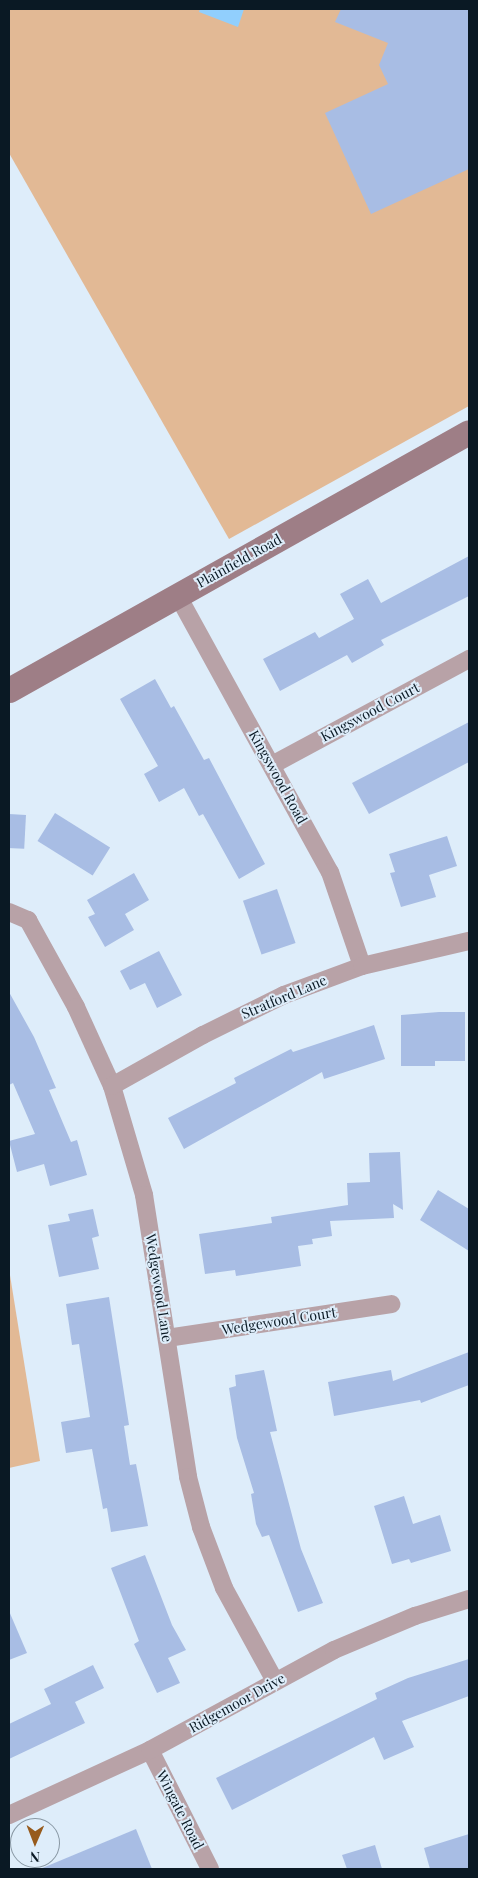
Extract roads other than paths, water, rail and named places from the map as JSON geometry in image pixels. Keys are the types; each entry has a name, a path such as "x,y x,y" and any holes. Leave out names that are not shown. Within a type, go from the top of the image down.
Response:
{"main road":[{"name":"Plainfield Road","path":"9,690 469,432"}],"street":[{"name":"Kingswood Road","path":"178,596 330,872 362,966"},
{"name":"Kingswood Court","path":"272,765 469,659"},
{"name":"Wedgewood Lane","path":"9,912 28,920 76,1007 112,1086 144,1195 188,1476 201,1527 224,1588 274,1681"},
{"name":"Stratford Lane","path":"112,1086 245,1013 362,966 469,941"},
{"name":"Wedgewood Court","path":"167,1338 391,1304"},
{"name":"Ridgemoor Drive","path":"9,1815 150,1750 274,1681 373,1632 469,1599"},
{"name":"Wingate Road","path":"150,1750 210,1869"}],"water":[{"path":"200,9 244,9 238,27 199,12"}]}
